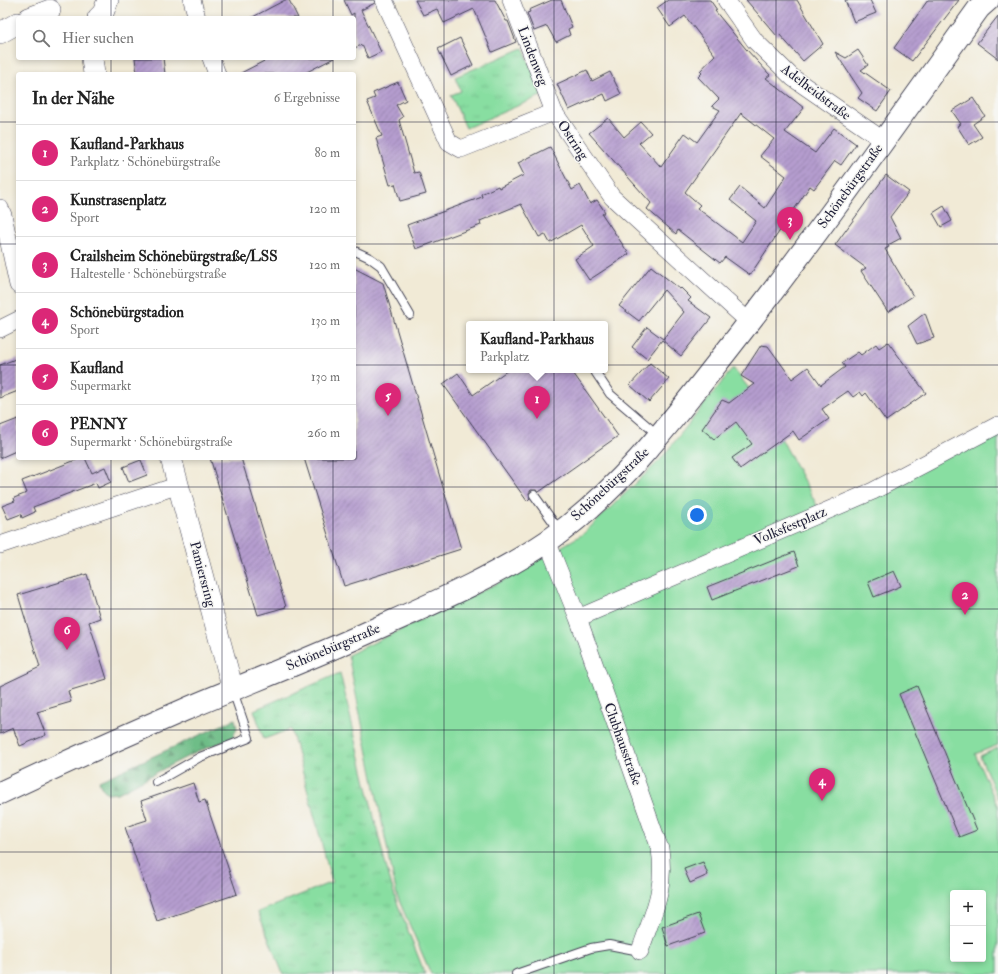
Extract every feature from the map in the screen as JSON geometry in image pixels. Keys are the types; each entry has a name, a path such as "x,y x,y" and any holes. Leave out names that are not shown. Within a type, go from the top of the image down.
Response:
{"main road":[{"name":"Schönebürgstraße","path":"0,793 184,710 339,646 441,600 497,571 553,536 597,501 660,437 750,322 870,161 883,140 979,3"}],"street":[{"path":"100,16 103,13 108,0"},
{"path":"192,0 196,16"},
{"name":"Ostring","path":"384,0 449,142 461,149 554,112 612,197 750,322"},
{"name":"Lindenweg","path":"511,0 554,112"},
{"name":"Adelheidstraße","path":"726,0 755,41 794,78 883,140"},
{"path":"34,16 51,9"},
{"path":"0,33 16,24"},
{"path":"92,60 94,72"},
{"path":"212,60 216,72"},
{"path":"0,208 3,215 16,276"},
{"path":"0,329 16,321"},
{"name":"Volksfestplatz","path":"578,618 873,491 998,425"},
{"name":"Pamiersring","path":"172,460 233,690"},
{"path":"0,545 179,485"},
{"name":"Clubhausstraße","path":"553,536 578,618 660,849 663,869 661,892 640,951"}],"lane":[{"path":"356,251 370,258 381,266 410,315"},
{"path":"596,373 610,394 660,437"},
{"path":"534,495 553,536"},
{"path":"156,782 200,757 249,738 233,690"},
{"path":"516,974 591,948 609,945 640,951"}],"green space":[{"path":"523,48 543,95 466,128 451,95 461,91 455,77"},
{"path":"733,368 766,410 821,513 998,431 998,745 975,754 998,807 998,974 431,974 397,896 348,655 504,580 583,534 660,460"},
{"path":"340,673 384,859 396,900 425,974 283,974 258,912 332,882 291,729 264,739 254,710"},
{"path":"235,719 237,728 232,739 188,756 118,793 108,794 101,787 99,781"},
{"path":"998,748 998,799 980,756"}],"building":[{"path":"285,0 289,0 297,16 255,16"},
{"path":"344,0 374,0 375,3 361,10 381,52 368,58 362,45 356,47 356,16 354,16 354,13 351,15"},
{"path":"415,0 495,0 506,21 508,21 516,42 492,52 474,9 444,23 437,9 423,15"},
{"path":"552,0 561,0 572,27 568,29 570,35 556,42 547,26 534,31 527,13 530,12 529,10"},
{"path":"668,0 710,0 717,10 715,11 746,49 770,75 766,78 804,108 785,132 815,153 834,128 856,144 841,165 835,161 814,189 810,186 750,275 725,257 720,263 678,230 676,234 647,209 651,203 589,133 608,118 624,137 641,122 651,133 639,143 661,167 685,133 697,142 720,110 712,106 719,99 698,77 702,73 700,71 715,55 685,16 670,27 657,8","holes":["741,113 774,139 760,156 786,176 765,208 740,187 730,200 756,221 742,242 697,208 700,205 685,192"]},
{"path":"746,0 797,0 823,44 803,61 779,34 777,36"},
{"path":"845,0 870,0 876,13 854,22"},
{"path":"928,0 959,0 912,61 894,48"},
{"path":"998,16 998,59 977,43"},
{"path":"460,38 473,65 451,76 438,49"},
{"path":"858,50 868,65 861,70 891,91 877,111 858,98 862,93 835,52 846,58"},
{"path":"135,60 163,60 165,72 137,72"},
{"path":"266,60 330,60 307,72 243,72"},
{"path":"587,70 592,81 610,72 621,94 607,101 604,94 569,110 557,84"},
{"path":"398,82 406,100 396,105 403,117 399,120 414,173 419,172 426,194 400,201 395,184 390,185 376,138 382,136 367,101 375,98 373,93"},
{"path":"973,98 985,116 973,124 982,137 969,145 957,126 961,124 952,111"},
{"path":"550,147 572,190 580,185 590,204 597,200 605,212 602,214 629,254 589,280 575,259 594,246 581,225 550,243 545,234 539,237 521,204 480,221 481,225 416,249 407,225 482,197 481,194 498,186 499,188 524,175 518,163"},
{"path":"886,175 909,192 890,217 901,238 888,245 889,247 885,249 913,296 888,312 861,271 866,268 835,245"},
{"path":"944,206 952,221 941,227 933,213"},
{"path":"651,266 680,289 681,288 691,298 688,301 711,318 681,356 662,340 647,359 632,347 647,327 663,339 684,312 664,290 639,321 619,306"},
{"path":"356,269 383,283 461,549 344,586 305,460 356,460"},
{"path":"925,313 934,338 917,344 908,326"},
{"path":"888,342 926,393 886,421 866,393 863,396 860,392 853,397 848,391 822,409 829,419 799,440 793,431 740,469 732,458 752,444 736,422 714,439 702,429 722,400 729,403 754,384 741,376 761,345 768,346 792,379 808,367 821,385 845,367 842,363 858,352 861,355 876,344 879,348"},
{"path":"16,359 16,392 0,398 0,365"},
{"path":"650,363 669,379 649,402 630,385"},
{"path":"458,373 473,395 504,373 573,373 618,436 539,492 536,490 531,490 529,493 530,498 527,501 443,384"},
{"path":"16,420 16,451 0,458 0,426"},
{"path":"76,460 86,460 92,473 105,467 111,482 98,488 96,483 33,507 35,512 22,518 21,514 8,519 2,506 15,501 14,498 27,493 22,481"},
{"path":"141,460 147,475 129,482 123,467"},
{"path":"211,460 242,460 286,607 258,615"},
{"path":"794,552 799,566 712,600 707,587"},
{"path":"894,571 901,586 874,597 868,582"},
{"path":"87,574 100,618 89,622 107,679 68,691 71,702 37,712 46,735 20,746 13,728 0,734 0,686 40,667 18,595"},
{"path":"917,686 977,830 959,837 899,694"},
{"path":"193,783 199,802 205,800 237,894 157,921 125,827 147,820 141,801"},
{"path":"703,862 708,875 690,883 684,869"},
{"path":"698,914 705,933 668,946 662,927"}],"place":[{"name":"Crailsheim Schönebürgstraße/LSS","path":"790,240"},
{"name":"Kaufland","path":"388,416"},
{"name":"Kaufland-Parkhaus","path":"537,419"},
{"name":"Kunstrasenplatz","path":"965,615"},
{"name":"PENNY","path":"67,650"},
{"name":"Schönebürgstadion","path":"822,801"}]}
